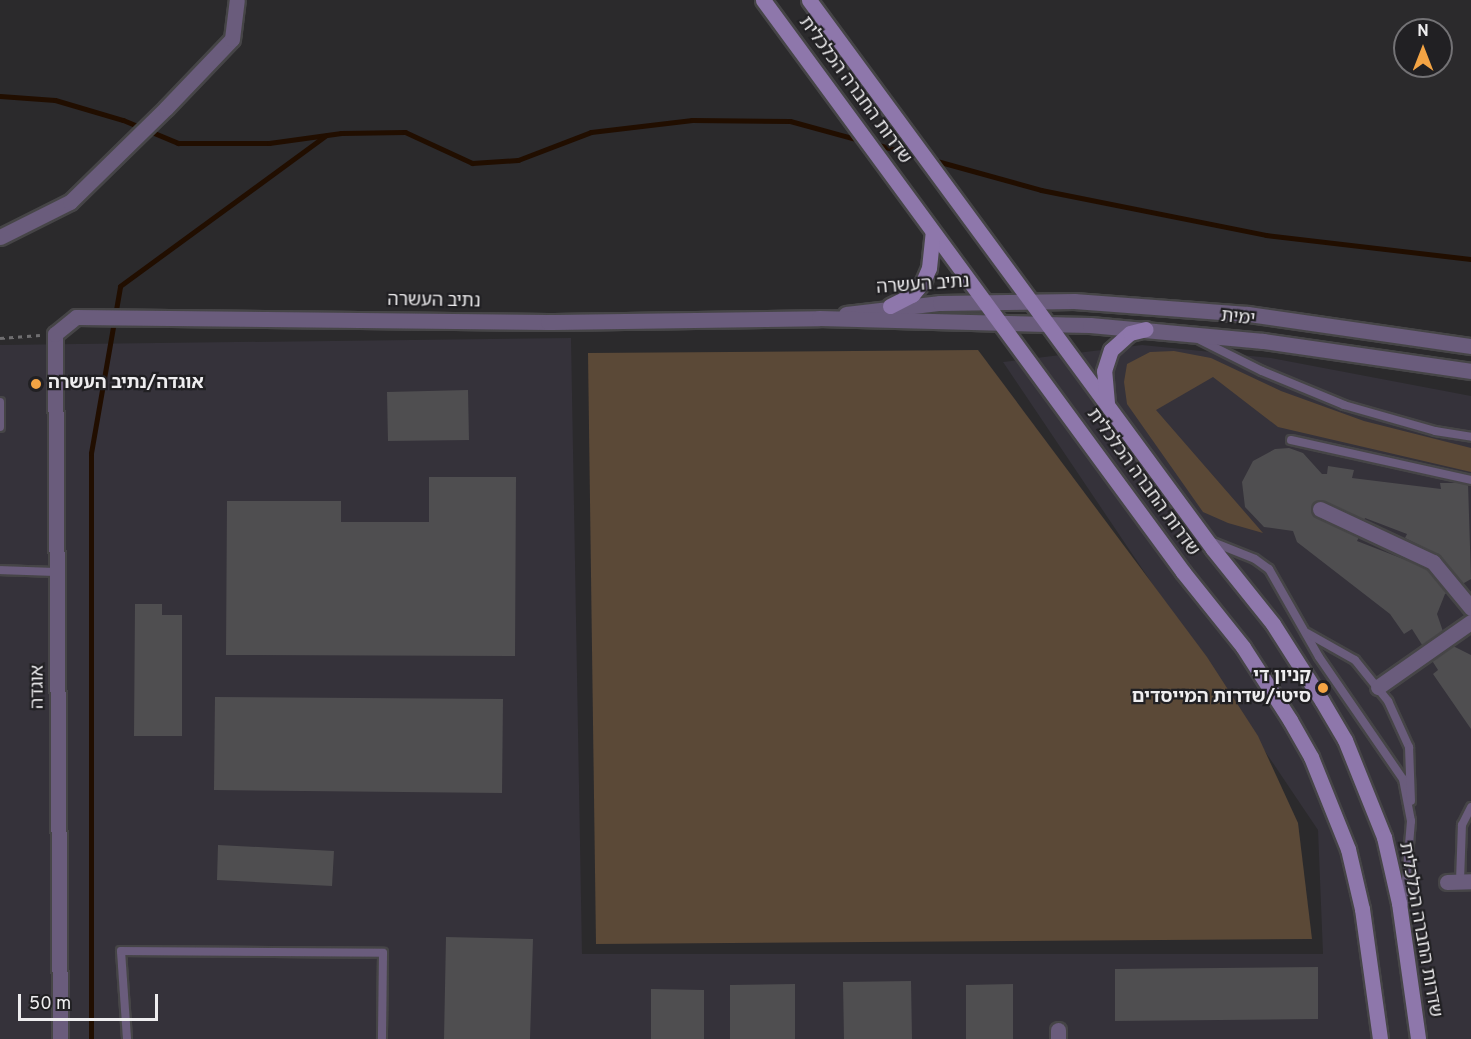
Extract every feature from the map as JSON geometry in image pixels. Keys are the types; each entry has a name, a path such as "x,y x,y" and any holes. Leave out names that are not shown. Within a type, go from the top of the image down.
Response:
{"main road":[{"name":"שדרות החברה הכלכלית","path":"763,0 1000,323 1243,647 1311,757 1348,849 1355,877 1380,1039"},
{"name":"שדרות החברה הכלכלית","path":"809,0 1206,540 1292,651 1344,740 1384,837 1402,930 1418,1039"},
{"path":"890,306 912,295 922,282 931,260 933,232"},
{"path":"1107,405 1104,371 1111,351 1130,333 1146,328"}],"street":[{"path":"0,237 70,202 154,120 232,39 237,0"},
{"name":"נתיב העשרה","path":"819,318 890,306 1030,301"},
{"name":"ימית","path":"1030,301 1248,314 1471,345"},
{"name":"נתיב העשרה","path":"56,334 76,317 548,322 819,318 1000,323"},
{"name":"ימית","path":"1000,323 1146,328 1471,371"},
{"name":"אוגדה","path":"56,334 60,1039"},
{"path":"1320,509 1433,562 1471,608"},
{"path":"1378,687 1471,622"}],"lane":[{"path":"1185,332 1262,371 1335,401 1393,420 1471,437"},
{"path":"0,402 0,427"},
{"path":"1292,440 1471,480"},
{"path":"1206,540 1255,559 1269,569 1339,687 1394,762 1403,779 1411,821"},
{"path":"0,570 58,572"},
{"path":"1306,633 1355,660 1378,687 1409,747 1411,821 1402,930"},
{"path":"1460,881 1462,825 1471,807"},
{"path":"127,1039 121,951 383,953 382,1039"}],"path":[{"path":"0,338 56,334"}],"shaded area":[{"path":"571,338 582,954 1323,954 1318,830 1003,362 1142,345 1271,358 1471,396 1471,1039 0,1039 0,345"},
{"path":"978,350 1207,657 1258,736 1298,823 1312,939 596,944 588,353"},
{"path":"1174,351 1211,358 1281,391 1364,421 1471,448 1471,472 1278,427 1213,377 1156,410 1263,533 1228,523 1203,512 1127,404 1124,382 1127,364 1150,352"}],"building":[{"path":"468,390 469,440 388,441 387,392"},
{"path":"1289,448 1303,453 1322,474 1327,474 1328,466 1354,470 1352,478 1441,489 1440,483 1468,483 1471,579 1445,594 1437,614 1447,643 1471,655 1471,729 1433,674 1438,670 1412,629 1404,634 1390,614 1297,542 1293,531 1264,527 1245,507 1242,482 1253,461 1275,449","holes":["1324,502 1364,521 1365,518 1407,534 1405,538 1437,554 1429,569 1357,541 1359,537 1317,515"]},
{"path":"429,477 516,477 515,656 226,655 227,501 341,501 341,522 429,522"},
{"path":"135,604 162,604 162,615 182,615 182,736 134,736"},
{"path":"215,697 503,699 502,793 214,790"},
{"path":"218,845 334,851 332,886 217,880"},
{"path":"446,937 533,939 530,1039 444,1039"},
{"path":"1318,967 1318,1019 1115,1021 1115,969"},
{"path":"911,981 912,1039 844,1039 843,982"},
{"path":"795,984 795,1039 730,1039 730,985"},
{"path":"1013,984 1013,1039 966,1039 966,985"},
{"path":"651,989 704,990 704,1039 651,1039"}],"waterway":[{"path":"0,96 55,100 123,120 178,143 269,143 341,133 405,132 472,163 518,160 591,132 692,120 790,121 863,141"},
{"path":"91,1039 91,453 120,286 325,136"},
{"path":"875,144 921,157"},
{"path":"933,160 1041,190 1266,235 1471,259"}],"place":[{"name":"אוגדה/נתיב העשרה","path":"36,384"},
{"name":"קניון די סיטי/שדרות המייסדים","path":"1323,688"}]}
